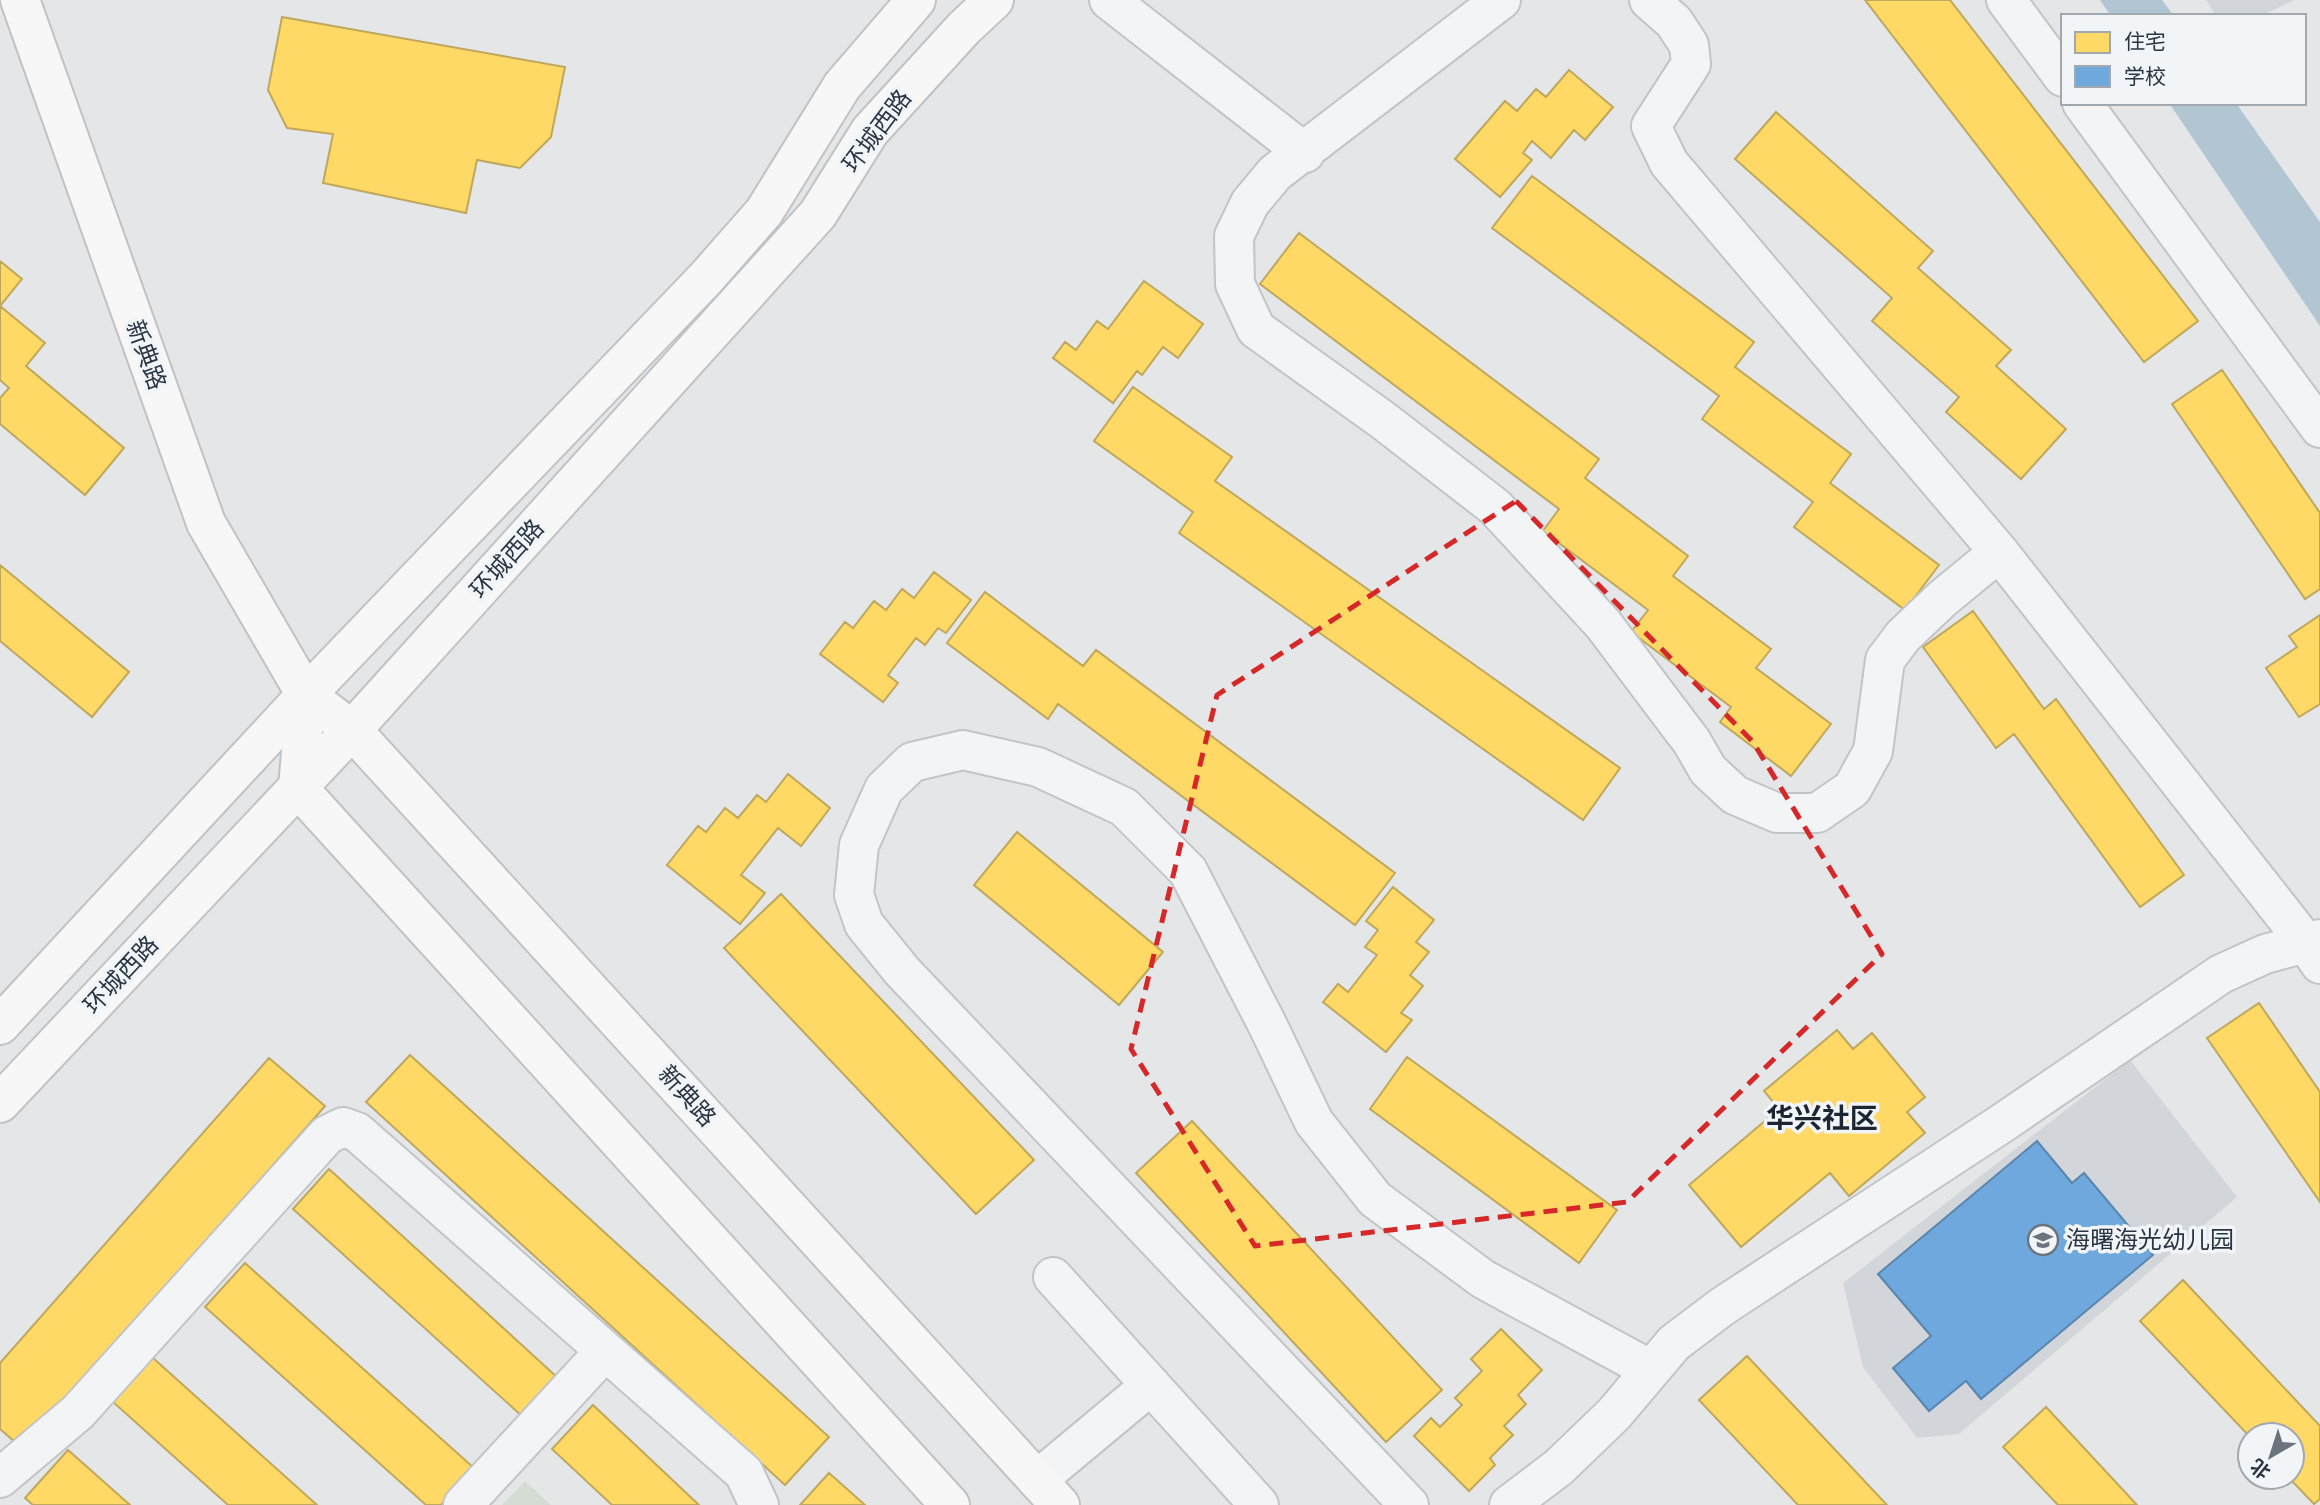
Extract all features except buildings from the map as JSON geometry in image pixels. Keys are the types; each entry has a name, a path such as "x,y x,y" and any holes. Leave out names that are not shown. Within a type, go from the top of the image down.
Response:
{"main road":[{"name":"新典路","path":"20,0 206,523 306,695 352,730 1048,1492"},
{"name":"环城西路","path":"0,1025 306,695 706,278 764,212 842,86 916,0"},
{"name":"环城西路","path":"0,1103 352,730 818,215 870,131 964,27 994,0"},
{"path":"306,695 298,788 950,1505"}],"lane":[{"path":"1109,0 1305,153"},
{"path":"1501,0 1305,153 1275,173 1250,203 1234,236 1235,284 1256,329 1384,421 1495,508 1603,624 1692,742 1707,770 1735,795 1777,813 1817,813 1852,789 1872,751 1885,660 1913,626 1998,552"},
{"path":"1649,0 1674,22 1689,45 1690,64 1651,126 1669,163 1998,552 2315,949"},
{"path":"2006,0 2061,74"},
{"path":"2083,105 2320,428"},
{"path":"1409,1505 902,971 864,924 854,895 859,845 884,789 912,762 963,750 1038,767 1124,807 1188,871 1314,1122 1375,1199 1483,1279 1651,1370"},
{"path":"1509,1505 1559,1468 1614,1414 1674,1343 1723,1306 2001,1124 2221,974 2265,954 2315,949"},
{"path":"0,1478 78,1412 327,1135 343,1127 357,1132 744,1472 759,1505"},
{"path":"1054,1277 1259,1505"},
{"path":"463,1505 605,1351"},
{"path":"1048,1492 1151,1385"}],"highlighted area":[{"path":"1516,501 1753,742 1882,954 1627,1202 1255,1246 1131,1049 1217,695"}],"shaded area":[{"path":"2206,0 2294,0 2265,14 2215,14"},
{"name":"海曙海光幼儿园","path":"2130,1060 2237,1197 1959,1434 1917,1438 1863,1367 1843,1283"},
{"path":"525,1481 551,1505 502,1505"}],"water":[{"path":"2100,0 2162,0 2172,14 2110,14"},
{"path":"2170,105 2237,105 2320,222 2320,326"}],"place":[{"name":"海曙海光幼儿园","path":"2043,1240"}],"district":[{"name":"华兴社区","path":"1822,1118"}]}
